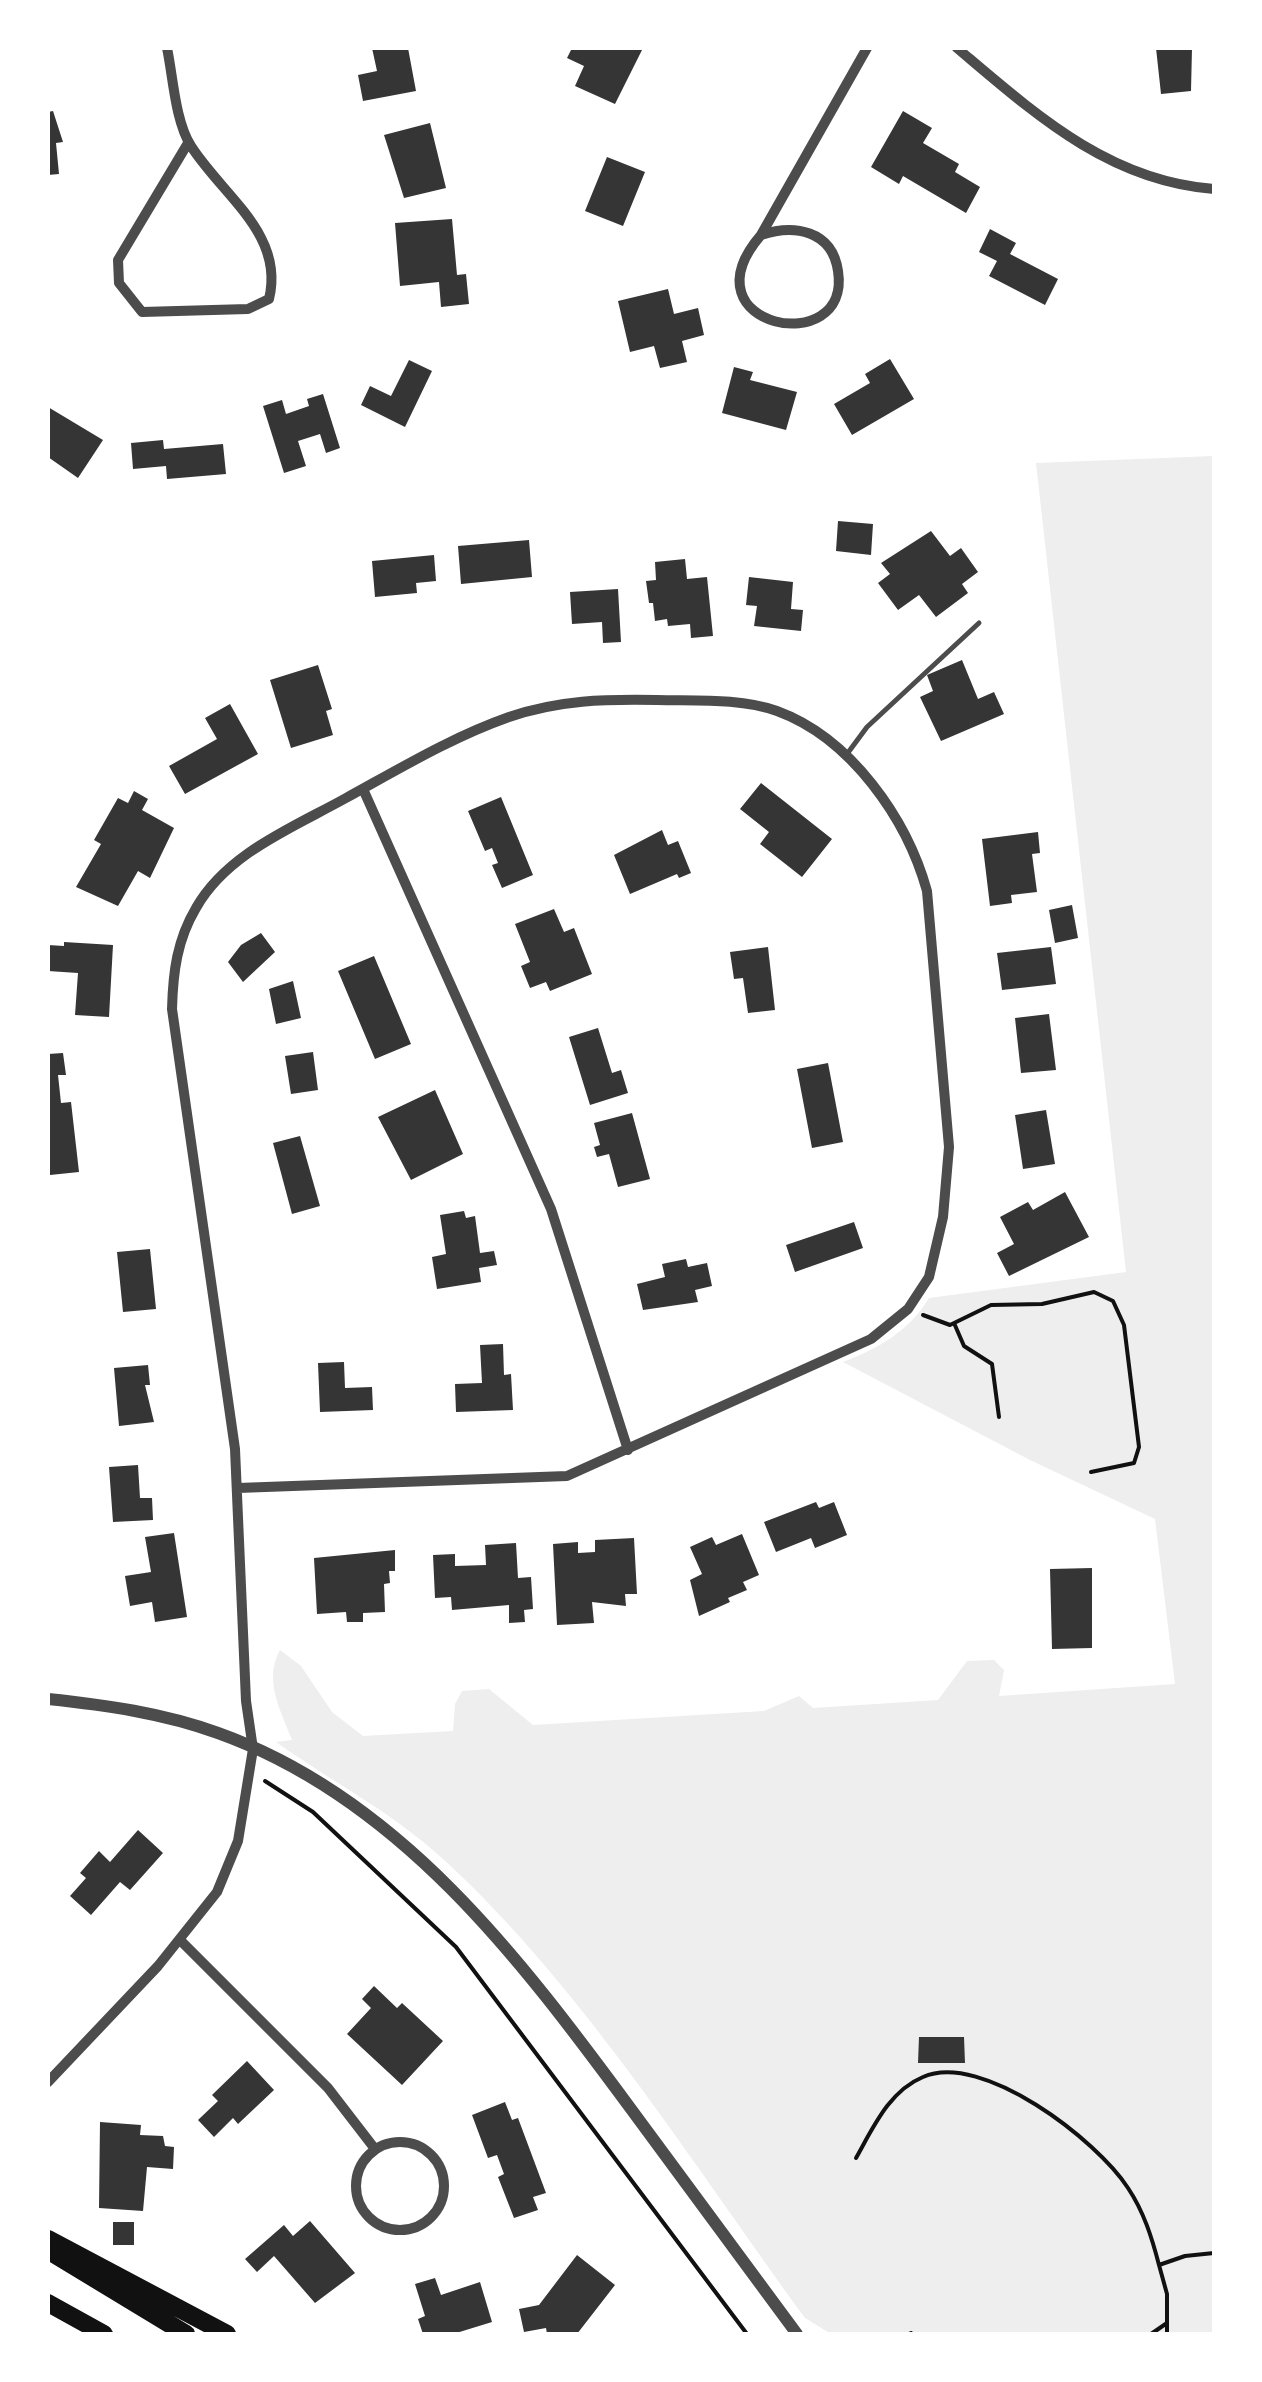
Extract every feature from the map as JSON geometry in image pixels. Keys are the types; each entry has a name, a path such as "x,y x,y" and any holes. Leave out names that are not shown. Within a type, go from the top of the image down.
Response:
{"highway":[{"path":"48,2239 227,2334"},
{"path":"48,2250 186,2334"},
{"path":"48,2303 104,2334"}],"street":[{"path":"166,48 188,143 257,229 270,253 275,277 269,298 248,309 142,312 119,283 118,260 188,143"},
{"path":"761,235 786,227 811,232 830,249 839,273 834,299 817,318 792,327 767,322 748,305 739,280 744,255 761,235 867,48"},
{"path":"957,48 1081,146 1150,176 1214,189"},
{"path":"48,2082 180,1940 217,1892 230,1866 244,1818 253,1748 246,1701 238,1488 172,1009 176,955 196,906 240,858 363,789 462,736 508,717 574,700 755,706 798,722 845,756 908,837 927,891 948,1147 943,1217 929,1277 911,1307 871,1339 566,1476 238,1488"},
{"path":"363,789 551,1209 628,1450"},
{"path":"48,1699 146,1713 219,1733 253,1748 380,1826 506,1945 797,2334"},
{"path":"180,1940 328,2088 375,2149"},
{"path":"388,2144 415,2144 436,2161 444,2188 442,2201 425,2223 396,2230 368,2217 360,2204 357,2174 375,2149 388,2144"}],"lane":[{"path":"845,756 868,727 979,623"}],"path":[{"path":"911,1307 932,1320 954,1324 979,1307 1008,1302 1042,1304 1094,1292 1113,1301 1124,1325 1138,1455 1122,1468 1091,1472"},
{"path":"954,1324 964,1346 992,1364 999,1417"},
{"path":"253,1748 266,1785 313,1812 456,1947 747,2334"},
{"path":"856,2158 886,2107 922,2077 954,2072 991,2080 1072,2133 1126,2184 1151,2234 1166,2294 1167,2334"},
{"path":"1159,2266 1185,2256 1214,2253"},
{"path":"1151,2334 1166,2323"}],"shaded area":[{"path":"1214,456 1214,2334 831,2334 805,2318 634,2079 542,1962 494,1909 443,1859 403,1827 276,1742 292,1740 273,1684 275,1661 280,1650 301,1666 332,1712 363,1736 453,1731 455,1704 462,1691 489,1689 533,1725 764,1711 799,1696 813,1708 938,1700 967,1661 994,1660 1004,1670 999,1696 1175,1684 1155,1519 1030,1460 843,1362 892,1337 929,1298 1126,1272 1036,463"}],"building":[{"path":"372,48 408,48 416,91 363,101 358,75 377,71"},
{"path":"572,48 643,48 615,104 575,86 584,66 567,58"},
{"path":"1156,48 1192,48 1191,91 1161,94"},
{"path":"53,111 63,142 56,143 59,174 48,175 48,112"},
{"path":"903,111 932,128 923,143 959,164 955,172 980,187 966,213 903,176 899,184 871,167"},
{"path":"430,123 446,188 404,198 384,135"},
{"path":"607,157 645,172 623,226 585,211"},
{"path":"452,219 457,275 466,274 469,304 441,307 439,282 400,286 395,223"},
{"path":"990,229 1016,243 1010,254 1058,279 1045,305 989,276 997,261 979,252"},
{"path":"668,289 674,314 698,308 704,335 682,341 687,362 660,368 654,346 630,352 618,301"},
{"path":"890,359 914,399 852,435 834,404 870,383 865,374"},
{"path":"409,360 432,371 405,427 361,405 370,386 391,396"},
{"path":"734,367 753,372 750,380 797,392 786,430 722,413"},
{"path":"323,394 340,448 326,453 320,434 298,441 306,466 284,473 263,406 282,400 286,414 309,406 307,399"},
{"path":"48,407 103,440 78,478 48,457"},
{"path":"163,440 164,449 223,444 226,474 167,479 166,466 133,469 131,443"},
{"path":"838,521 873,524 871,555 836,551"},
{"path":"931,531 950,556 961,548 978,572 962,584 968,593 936,617 919,595 898,610 878,583 890,574 881,563"},
{"path":"529,540 532,577 461,584 458,546"},
{"path":"434,555 436,581 416,583 417,593 375,597 372,561"},
{"path":"685,559 687,579 707,577 713,636 691,638 690,624 668,626 667,619 655,621 646,581 656,580 655,562"},
{"path":"749,577 793,582 791,609 803,610 801,631 754,626 757,606 746,605"},
{"path":"618,589 621,642 603,643 602,622 572,624 570,592"},
{"path":"962,660 978,699 994,692 1004,714 941,741 920,697 933,691 927,675"},
{"path":"318,665 332,709 326,711 333,735 291,748 270,680"},
{"path":"230,704 258,754 185,794 169,766 217,739 205,718"},
{"path":"761,783 832,839 802,877 760,844 769,832 740,809"},
{"path":"134,791 148,799 142,810 174,828 150,878 138,871 118,906 76,887 101,844 94,840 118,798 128,803"},
{"path":"501,797 533,875 502,888 492,865 498,863 492,848 485,851 468,811"},
{"path":"662,830 668,845 678,841 691,873 679,878 677,874 630,894 614,855"},
{"path":"1038,832 1040,853 1032,854 1037,892 1011,895 1012,903 990,906 982,839"},
{"path":"1072,905 1078,938 1055,943 1049,910"},
{"path":"554,909 564,932 574,928 592,974 550,991 546,982 530,988 521,966 530,962 515,924"},
{"path":"261,933 275,952 243,982 228,962 241,945"},
{"path":"64,942 113,945 109,1017 75,1015 78,973 48,971 48,945 64,946"},
{"path":"768,947 775,1010 748,1013 743,978 734,979 730,952"},
{"path":"1051,947 1056,984 1002,990 997,953"},
{"path":"374,956 411,1044 375,1059 338,971"},
{"path":"293,981 301,1018 276,1024 269,989"},
{"path":"1049,1014 1056,1070 1021,1073 1015,1018"},
{"path":"598,1028 612,1073 621,1070 628,1093 590,1105 569,1037"},
{"path":"313,1052 318,1090 291,1094 285,1056"},
{"path":"63,1053 66,1075 58,1075 61,1103 71,1102 79,1172 50,1175 48,1054"},
{"path":"828,1063 843,1142 812,1148 797,1069"},
{"path":"435,1090 463,1154 411,1180 378,1117"},
{"path":"1046,1110 1055,1164 1023,1169 1015,1115"},
{"path":"632,1113 650,1179 618,1187 609,1154 597,1157 594,1147 600,1145 594,1123"},
{"path":"300,1136 320,1206 292,1214 273,1143"},
{"path":"1065,1192 1089,1237 1009,1276 997,1253 1014,1244 1000,1217 1028,1202 1033,1210"},
{"path":"464,1211 466,1218 475,1216 480,1253 494,1251 497,1265 479,1268 481,1282 437,1289 432,1257 446,1254 440,1215"},
{"path":"854,1222 863,1248 795,1272 786,1245"},
{"path":"150,1249 156,1309 123,1312 117,1252"},
{"path":"686,1259 688,1267 707,1263 712,1286 695,1290 698,1302 643,1310 637,1284 665,1277 662,1264"},
{"path":"503,1344 504,1375 511,1374 513,1410 456,1412 455,1384 482,1383 480,1345"},
{"path":"344,1362 345,1388 372,1387 373,1410 320,1412 318,1363"},
{"path":"148,1365 150,1385 145,1385 154,1422 119,1426 114,1368"},
{"path":"138,1465 140,1498 152,1498 153,1520 113,1522 109,1467"},
{"path":"816,1502 819,1508 834,1502 847,1535 815,1548 811,1538 776,1552 764,1522"},
{"path":"174,1533 187,1617 155,1622 152,1602 130,1606 125,1576 151,1572 145,1537"},
{"path":"742,1534 759,1575 743,1582 747,1590 728,1598 730,1602 699,1616 690,1580 702,1574 690,1547 712,1537 716,1545"},
{"path":"634,1538 637,1594 625,1594 626,1606 592,1602 594,1623 557,1625 553,1544 578,1542 578,1553 595,1552 595,1540"},
{"path":"516,1543 518,1578 531,1577 533,1609 524,1610 525,1622 509,1623 509,1605 452,1610 451,1597 435,1598 433,1555 455,1554 455,1566 486,1565 485,1545"},
{"path":"395,1550 395,1571 389,1571 390,1583 384,1584 385,1612 363,1613 363,1622 347,1622 346,1612 317,1614 314,1558"},
{"path":"1092,1568 1092,1648 1052,1649 1050,1569"},
{"path":"138,1830 163,1853 130,1890 120,1882 91,1915 70,1896 86,1878 80,1873 99,1851 110,1862"},
{"path":"374,1986 397,2008 402,2003 443,2041 402,2085 347,2034 371,2008 362,1999"},
{"path":"919,2037 964,2037 965,2063 918,2063"},
{"path":"247,2061 274,2090 238,2124 233,2118 214,2137 198,2120 218,2101 212,2095"},
{"path":"505,2102 512,2120 518,2118 546,2193 533,2197 538,2210 514,2218 498,2177 504,2174 497,2155 488,2158 472,2115"},
{"path":"100,2122 141,2125 140,2135 163,2136 165,2146 174,2147 173,2169 147,2167 143,2211 99,2208"},
{"path":"310,2221 355,2273 315,2303 274,2256 257,2272 245,2259 284,2225 293,2236"},
{"path":"113,2222 134,2222 134,2245 113,2245"},
{"path":"577,2255 615,2285 577,2334 547,2334 546,2328 524,2332 519,2309 539,2305"},
{"path":"435,2278 441,2295 480,2282 492,2322 453,2334 423,2334 418,2319 425,2316 415,2284"}]}
